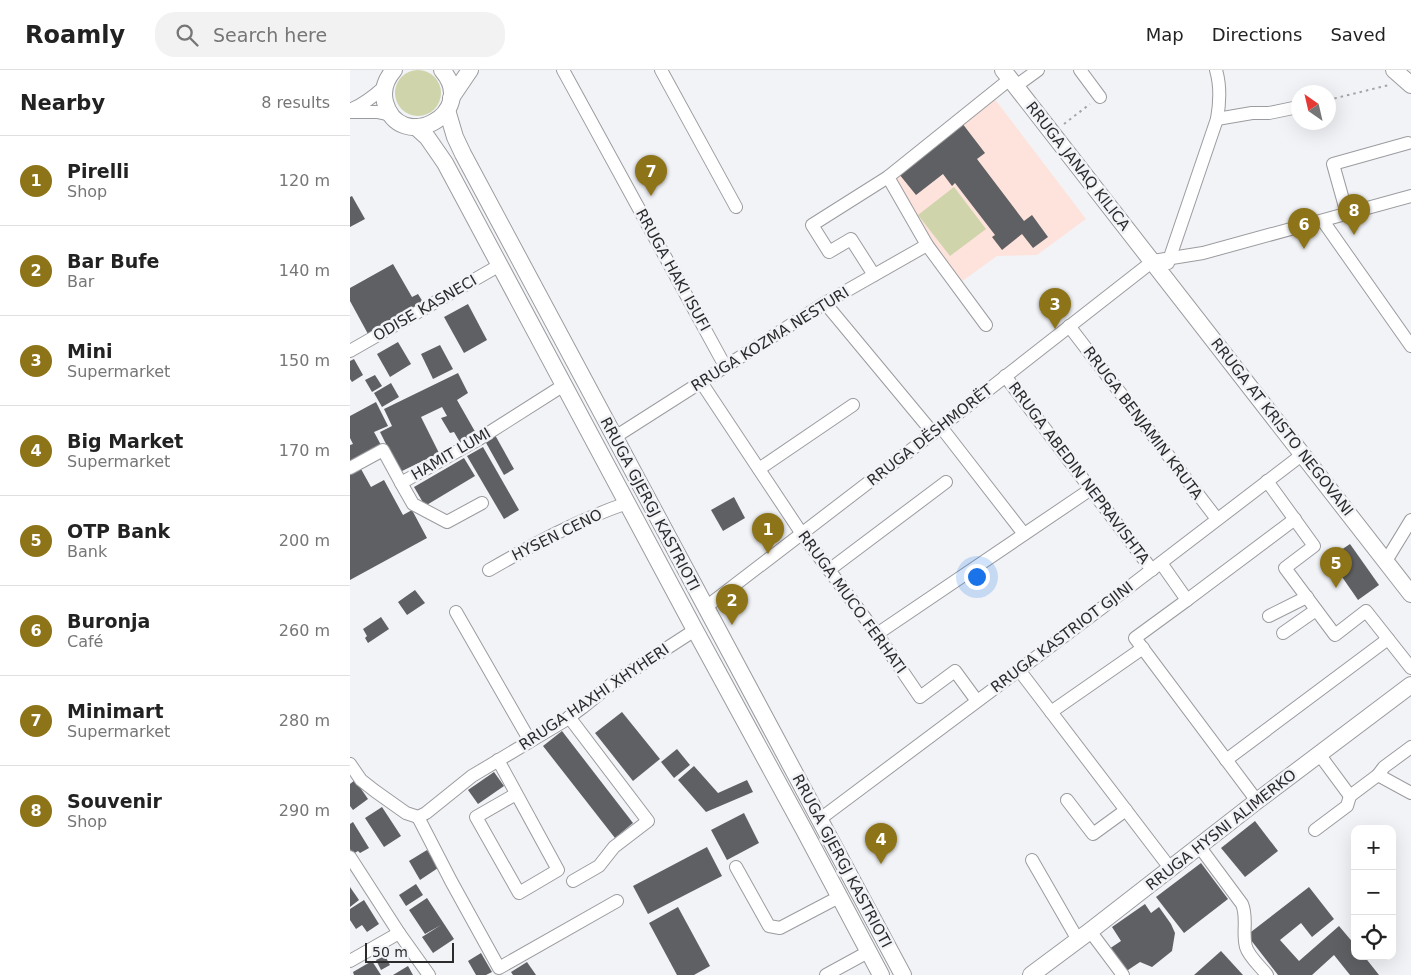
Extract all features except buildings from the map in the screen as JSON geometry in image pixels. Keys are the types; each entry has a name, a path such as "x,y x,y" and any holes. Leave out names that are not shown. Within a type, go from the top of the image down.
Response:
{"main road":[{"path":"392,70 384,87 386,104 391,115 402,124 416,127 428,126 439,119 470,70"},
{"name":"RRUGA GJERGJ KASTRIOTI","path":"442,70 449,82 449,104 455,137 462,154 903,975"},
{"name":"RRUGA JANAQ KILICA","path":"1010,79 1153,261"},
{"name":"RRUGA GJERGJ KASTRIOTI","path":"416,127 427,138 445,163 880,975"},
{"name":"RRUGA AT KRISTO NEGOVANI","path":"1153,261 1411,594"},
{"name":"RRUGA HYSNI ALIMERKO","path":"1031,975 1411,684"}],"street":[{"name":"RRUGA HAKI ISUFI","path":"563,70 726,366"},
{"path":"661,70 736,207"},
{"path":"874,275 851,239 829,252 812,225 888,177 1010,79 1038,70"},
{"path":"1080,70 1100,97"},
{"path":"1164,275 1217,119 1220,85 1216,70"},
{"path":"350,111 384,87"},
{"path":"1217,119 1291,108"},
{"path":"350,111 377,112 391,115"},
{"path":"1347,214 1332,164 1408,143"},
{"path":"888,177 927,245 986,325"},
{"path":"1153,261 1203,253 1411,196"},
{"path":"1323,221 1406,330 1411,346"},
{"name":"RRUGA KOZMA NESTURI","path":"615,438 825,303 927,245"},
{"name":"RRUGA DËSHMORËT","path":"706,607 1153,261"},
{"name":"ODISE KASNECI","path":"350,351 500,265"},
{"path":"825,303 937,430 1024,534"},
{"name":"RRUGA BENJAMIN KRUTA","path":"1069,326 1217,519"},
{"name":"RRUGA ABEDIN NEPRAVISHTA","path":"1005,376 1092,489 1156,566 1188,600"},
{"name":"RRUGA MUCO FERHATI","path":"701,382 802,534 877,634 920,697 955,671 977,701"},
{"name":"HAMIT LUMI","path":"350,468 383,450 401,483 479,439 564,385"},
{"path":"759,469 853,406"},
{"name":"RRUGA KASTRIOT GJINI","path":"820,819 1302,454"},
{"path":"1267,481 1314,546 1285,568 1335,635 1366,612 1411,668"},
{"path":"828,570 946,482"},
{"path":"401,483 413,504 447,522 482,503"},
{"path":"877,634 1092,489"},
{"name":"HYSEN CENO","path":"489,570 542,540 599,513 627,503"},
{"path":"1257,801 1135,638 1295,519"},
{"path":"1386,561 1411,520"},
{"path":"1269,616 1307,598"},
{"path":"1283,633 1316,610"},
{"path":"456,612 530,741"},
{"name":"RRUGA HAXHI XHYHERI","path":"418,816 437,805 472,776 569,717 613,683 695,630"},
{"path":"1226,760 1388,639"},
{"path":"1051,712 1142,648"},
{"path":"1019,670 1170,868"},
{"path":"569,717 648,821 614,848 599,866 573,881"},
{"path":"1315,830 1347,806 1350,796 1378,775 1384,767 1411,746"},
{"path":"1319,754 1350,796"},
{"path":"498,760 558,870 519,893 476,817 516,794"},
{"path":"351,767 361,780 375,791 406,813 418,816 450,881 499,968 617,901"},
{"path":"1378,775 1411,793"},
{"path":"1068,800 1093,834 1126,810"},
{"path":"1199,846 1242,904 1245,911 1248,952 1268,975"},
{"path":"350,857 399,933 429,975"},
{"path":"1032,860 1084,936 1123,975"},
{"path":"736,867 769,926 780,928 839,896"},
{"path":"350,961 399,933"},
{"path":"826,975 841,971 868,952"}],"path":[{"path":"1336,98 1404,79"},
{"path":"1052,134 1100,97"}],"shaded area":[{"path":"994,98 1086,219 1037,255 997,256 961,282 932,242 896,178 898,174"}],"green space":[{"path":"418,70 431,74 437,80 441,93 437,106 431,112 418,116 405,112 399,106 395,93 399,80 405,74"},
{"path":"954,187 986,229 950,256 918,215"}],"place":[{"name":"Minimart","path":"651,196"},
{"name":"Souvenir","path":"1354,235"},
{"name":"Buronja","path":"1304,249"},
{"name":"Mini","path":"1055,329"},
{"name":"Pirelli","path":"768,554"},
{"name":"OTP Bank","path":"1336,588"},
{"name":"Bar Bufe","path":"732,625"},
{"name":"Big Market","path":"881,864"}]}
